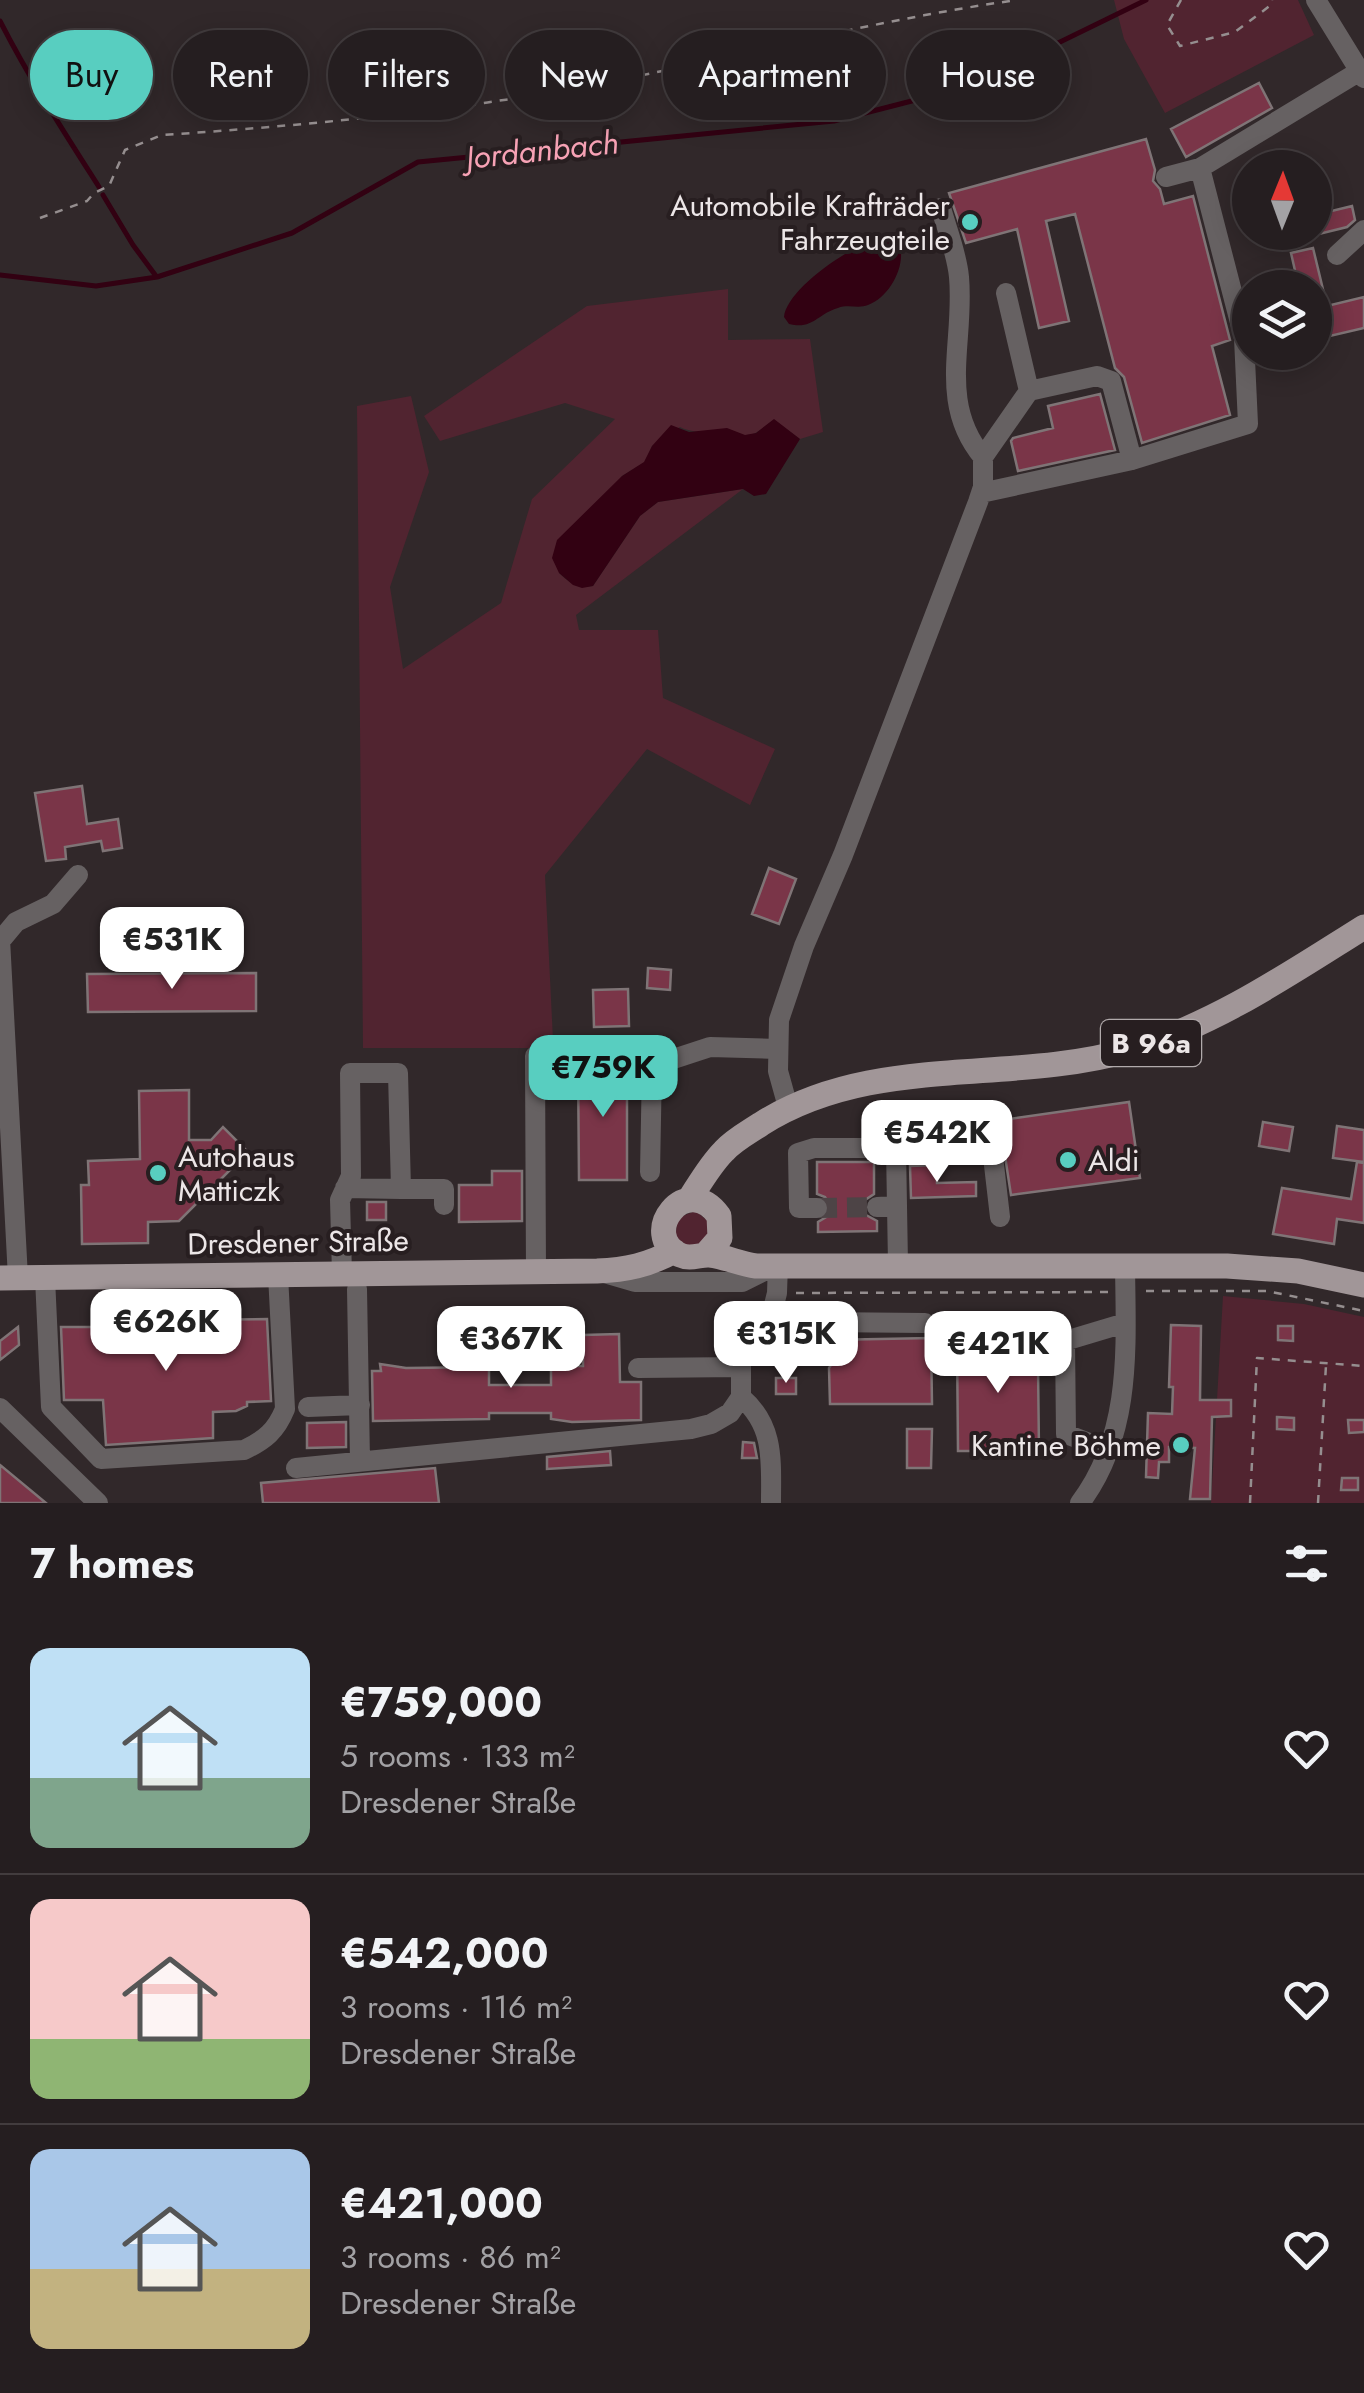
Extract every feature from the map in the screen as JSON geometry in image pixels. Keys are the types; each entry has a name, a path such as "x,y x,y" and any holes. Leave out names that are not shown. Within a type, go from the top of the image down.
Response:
{"main road":[{"name":"B 96a","path":"700,1204 721,1180 752,1130 788,1107 843,1088 911,1074 1078,1060 1139,1047 1206,1022 1364,927"},
{"name":"Dresdener Straße","path":"9,1278 278,1275 350,1282 597,1272 669,1243 664,1222 670,1211 700,1204"},
{"path":"669,1243 690,1258 713,1246 721,1222 700,1204"},
{"path":"713,1246 744,1264 898,1264 1125,1279 1270,1268 1364,1285"}],"street":[{"path":"1166,177 1200,168 1362,74 1316,0"},
{"path":"981,493 1132,460 1248,424 1244,338 1200,168"},
{"path":"941,208 959,275 956,406 967,438 983,457"},
{"path":"1337,255 1364,230"},
{"path":"1006,294 1028,390"},
{"path":"788,1107 778,1072 779,1020 804,946 843,855 981,493 983,457 1028,390 1097,376 1111,381 1132,460"},
{"path":"9,1278 0,940 16,922 52,904 78,874"},
{"path":"650,1172 652,1066 710,1047 777,1050"},
{"path":"535,1056 536,1272"},
{"path":"360,1461 365,1347 350,1282 340,1200 350,1176 350,1073 398,1073 401,1189"},
{"path":"991,1139 1000,1217"},
{"path":"817,1208 798,1208 798,1153 814,1148 896,1148 887,1207 898,1264"},
{"path":"345,1188 444,1189 444,1205"},
{"path":"296,1468 692,1429 711,1424 730,1412 741,1397 741,1360 771,1317 778,1264 742,1282 635,1282 597,1272"},
{"path":"45,1278 51,1407 102,1459 244,1450 263,1441 278,1426 285,1409 278,1275"},
{"path":"1080,1503 1098,1478 1122,1410 1125,1279"},
{"path":"741,1360 819,1322 925,1323"},
{"path":"1110,1451 1066,1434 1065,1341 1125,1324"},
{"path":"638,1368 824,1356"},
{"path":"741,1397 758,1414 771,1444 771,1503"},
{"path":"308,1407 360,1405"},
{"path":"0,1408 98,1503"}],"path":[{"path":"40,218 86,201 109,186 125,150 162,135 418,113 614,81 792,41 1016,0"},
{"path":"1181,0 1167,25 1180,46 1235,32 1272,5 1272,0"},
{"path":"777,1293 1125,1279 1268,1291 1364,1311"},
{"path":"1250,1503 1258,1358 1364,1366"},
{"path":"1318,1503 1326,1363"}],"shaded area":[{"path":"1114,0 1298,0 1314,35 1165,113 1124,39"},
{"path":"894,234 899,243 900,263 892,284 877,300 865,306 838,308 804,325 789,324 784,317 788,305 812,278 865,243"},
{"path":"728,289 728,340 810,339 823,432 800,439 774,420 747,435 704,433 680,427 652,446 645,462 622,476 559,573 574,584 593,586 640,516 658,502 743,489 576,615 579,630 658,630 663,698 775,749 750,805 647,749 545,875 553,1040 545,1048 363,1048 357,406 411,396 429,472 390,587 403,669 501,603 532,499 615,419 565,403 440,441 424,416 587,306"},
{"path":"774,419 800,439 766,494 754,496 743,489 658,502 640,516 593,586 573,585 559,573 552,558 557,540 622,476 644,462 671,425 689,432 727,428 745,435 756,433"},
{"path":"696,1211 710,1223 707,1241 691,1248 676,1238 677,1227 682,1217"},
{"path":"1223,1296 1304,1304 1364,1317 1364,1503 1211,1503"}],"building":[{"path":"1259,83 1272,108 1186,157 1171,129"},
{"path":"1146,139 1155,170 1153,181 1164,204 1193,196 1230,340 1212,346 1230,415 1142,443 1124,377 1115,368 1075,214 1046,221 1069,321 1039,328 1017,229 966,243 949,193"},
{"path":"1352,206 1355,220 1332,231 1332,211"},
{"path":"1313,250 1318,270 1295,270 1291,253"},
{"path":"1364,297 1364,328 1332,335 1332,305"},
{"path":"1100,394 1115,450 1018,471 1013,438 1053,428 1048,406"},
{"path":"82,786 87,824 118,819 122,848 103,851 101,841 65,847 66,859 46,861 35,793"},
{"path":"769,868 796,879 779,924 752,914"},
{"path":"648,968 671,970 670,990 647,988"},
{"path":"256,973 256,1011 88,1012 87,974"},
{"path":"628,989 629,1026 594,1027 593,990"},
{"path":"578,1060 627,1060 627,1180 579,1180"},
{"name":"Autohaus Matticzk","path":"189,1090 189,1140 211,1140 223,1127 248,1152 179,1221 148,1222 148,1243 82,1244 81,1185 89,1185 88,1161 140,1159 139,1091"},
{"name":"Aldi","path":"1129,1102 1140,1178 1011,1195 1001,1130 988,1126 979,1133 977,1141 952,1145 952,1130 974,1131 974,1124"},
{"path":"1263,1122 1293,1127 1289,1151 1259,1146"},
{"path":"1337,1126 1364,1130 1364,1162 1333,1158"},
{"path":"817,1162 874,1162 874,1194 863,1207 866,1215 877,1221 877,1231 818,1232 818,1222 828,1216 831,1207 825,1197 817,1194"},
{"path":"1357,1162 1364,1163 1364,1223 1337,1219 1334,1244 1273,1234 1282,1188 1351,1199"},
{"path":"937,1165 937,1183 976,1182 976,1196 911,1198 910,1166"},
{"path":"492,1171 522,1171 522,1221 459,1222 459,1185 492,1185"},
{"path":"367,1202 386,1202 386,1220 367,1220"},
{"path":"267,1319 271,1401 247,1402 247,1406 236,1411 213,1412 213,1438 106,1445 103,1400 64,1400 61,1327 102,1327 103,1321"},
{"path":"1171,1325 1201,1326 1200,1400 1231,1400 1231,1416 1212,1417 1210,1499 1190,1499 1195,1448 1169,1447 1169,1462 1159,1462 1158,1478 1146,1477 1148,1413 1172,1414"},
{"path":"1278,1326 1293,1326 1293,1341 1278,1340"},
{"path":"18,1327 19,1345 0,1360 0,1341"},
{"path":"619,1334 620,1382 641,1382 641,1420 572,1422 551,1419 551,1413 489,1413 489,1419 373,1421 372,1371 381,1371 380,1364 406,1368 489,1367 489,1385 551,1385 551,1366 583,1366 583,1335"},
{"path":"931,1338 932,1404 830,1404 829,1368 838,1354 829,1340"},
{"path":"957,1340 1031,1340 1038,1365 1039,1451 958,1451"},
{"path":"776,1378 796,1378 796,1394 776,1394"},
{"path":"1277,1417 1294,1418 1294,1430 1277,1429"},
{"path":"1348,1420 1364,1420 1364,1432 1349,1433"},
{"path":"346,1422 346,1447 307,1448 307,1423"},
{"path":"907,1429 932,1429 931,1468 907,1468"},
{"path":"743,1442 754,1443 757,1458 742,1458"},
{"path":"610,1451 611,1465 547,1469 547,1457"},
{"path":"0,1465 46,1503 0,1503"},
{"path":"435,1468 439,1503 263,1503 261,1483"},
{"path":"1342,1478 1358,1478 1358,1490 1341,1490"}],"waterway":[{"name":"Jordanbach","path":"0,275 96,286 157,277 292,233 418,162 834,121 970,86 1146,0"},
{"path":"0,21 99,187"},
{"path":"103,195 156,276"}],"tunnel":[{"path":"817,1208 877,1207"}],"place":[{"name":"Automobile Krafträder Fahrzeugteile","path":"970,222"},
{"name":"Aldi","path":"1068,1160"},
{"name":"Autohaus Matticzk","path":"158,1173"},
{"name":"Kantine Böhme","path":"1181,1445"}]}
